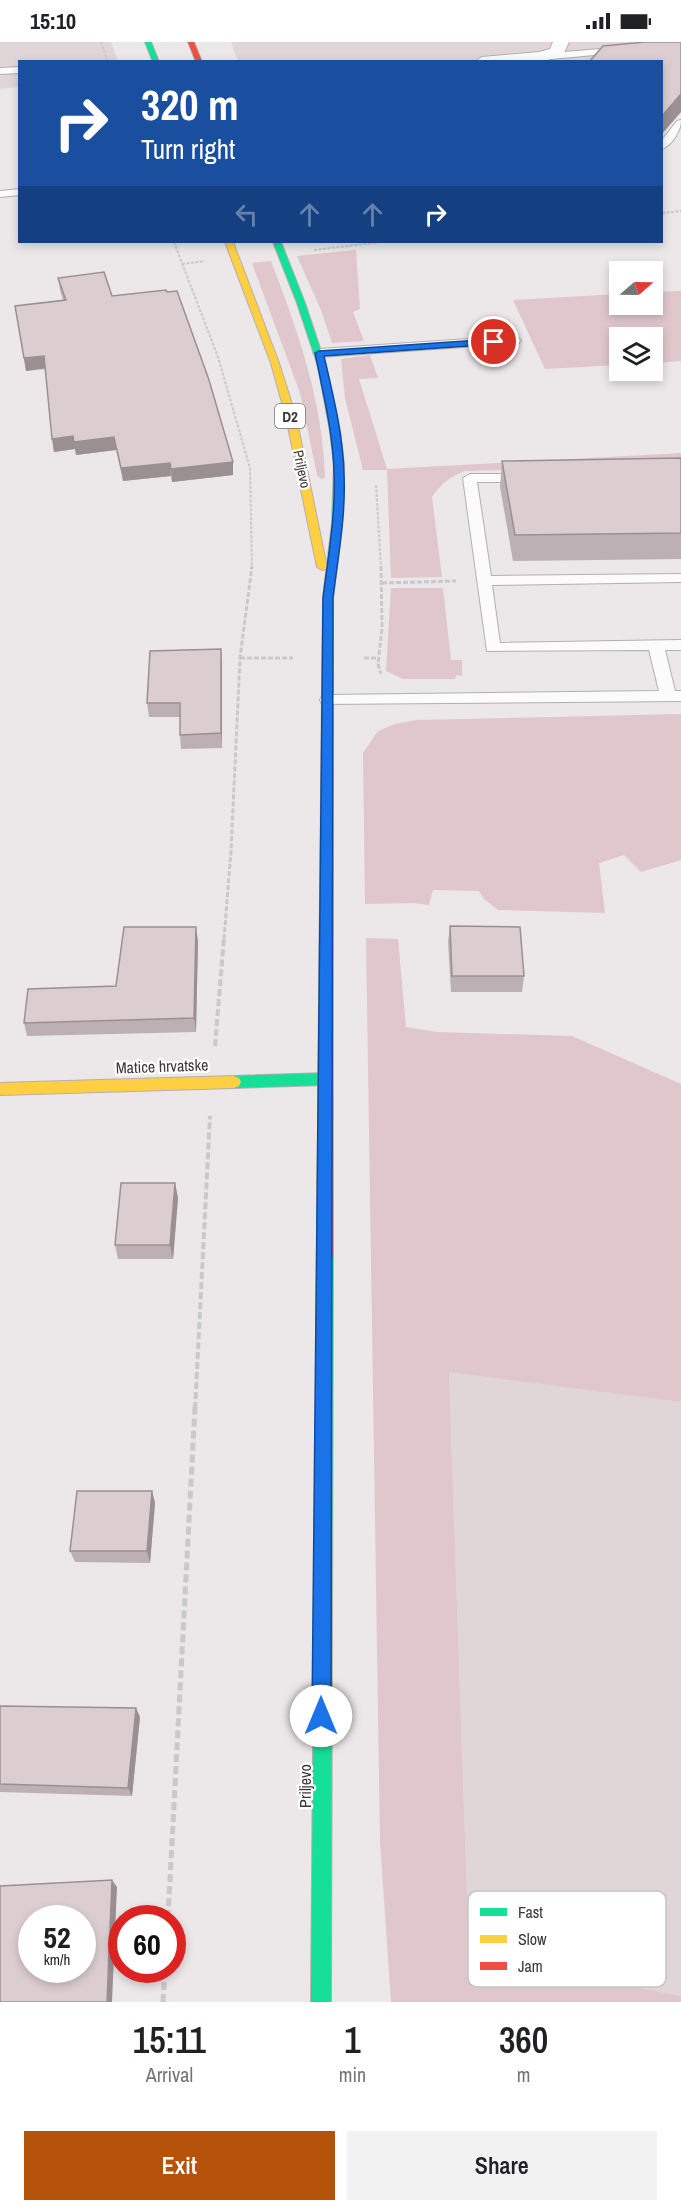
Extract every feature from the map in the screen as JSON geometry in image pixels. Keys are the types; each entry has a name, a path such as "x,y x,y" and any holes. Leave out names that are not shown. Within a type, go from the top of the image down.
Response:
{"main road":[{"path":"148,42 155,60"},
{"path":"190,42 198,60"},
{"name":"Priljevo","path":"229,243 275,363 291,417 328,598"},
{"name":"Priljevo","path":"277,243 319,353 332,407 339,472 339,500 328,598 321,2002"},
{"name":"Matice hrvatske","path":"0,1089 326,1079"}],"street":[{"path":"505,60 540,57 557,52 561,42"}],"lane":[{"path":"540,57 634,49"},
{"path":"0,71 18,70"},
{"path":"663,145 681,123"},
{"path":"0,194 18,192"},
{"path":"319,353 515,340"},
{"path":"540,478 470,478 493,648 681,645"},
{"path":"484,581 681,578"},
{"path":"328,700 675,696 656,646"}],"path":[{"path":"101,42 107,60"},
{"path":"663,213 681,211"},
{"path":"174,243 182,264"},
{"path":"382,583 484,581"},
{"path":"163,2002 164,1983"}],"shaded area":[{"path":"0,42 111,42 118,60 18,60 18,87 0,89"},
{"path":"231,42 681,42 681,112 663,133 663,60 237,60"},
{"path":"356,250 360,309 353,312 364,341 332,343 321,310 297,256"},
{"path":"271,261 291,314 314,394 323,450 325,478 321,479 317,475 300,393 252,263"},
{"path":"681,291 681,361 663,362 663,327 609,327 609,366 545,369 513,300 609,295 609,315 663,315 663,292"},
{"path":"370,355 378,378 359,379 387,469 681,453 681,466 465,471 446,481 432,497 442,577 391,578 387,470 363,470 345,398 341,359"},
{"path":"391,588 443,588 451,660 462,660 462,676 456,675 455,679 403,679 386,671"},
{"path":"681,714 681,860 641,872 624,855 599,863 605,913 498,910 484,899 479,891 433,890 429,905 365,904 363,753 378,731 395,724 417,720"},
{"path":"366,938 398,939 406,1027 437,1032 572,1036 681,1084 681,1402 449,1372 468,1924 468,1987 637,1987 681,1996 681,2002 391,2002 380,1842"},
{"path":"449,1371 681,1402 681,1996 637,1987 666,1987 666,1891 468,1891 468,1924"}],"building":[{"path":"645,42 681,42 681,94 663,115 663,60 591,60 603,46"},
{"path":"104,272 112,296 166,290 167,292 177,291 209,380 233,462 171,469 170,463 121,468 114,437 74,442 73,436 52,439 44,356 24,358 15,306 66,300 58,278"},
{"path":"681,458 681,533 515,535 502,461"},
{"path":"221,649 221,733 180,735 180,703 147,703 150,651"},
{"path":"450,926 520,927 524,976 452,976"},
{"path":"124,927 196,927 194,1018 24,1023 28,989 116,986"},
{"path":"121,1183 175,1183 170,1245 115,1245"},
{"path":"77,1491 152,1491 147,1551 70,1551"},
{"path":"0,1706 136,1708 128,1788 0,1784"},
{"path":"112,1880 111,1905 108,1905 107,2002 0,2002 0,1886"}],"traffic: fast":[{"path":"148,42 155,60"},
{"path":"277,243 322,366 339,464 337,523 328,598 326,995"},
{"path":"234,1082 326,1079"},
{"path":"321,2002 325,1256"}],"traffic: slow":[{"path":"229,243 275,363 291,417 322,567"},
{"path":"0,1089 234,1082"}],"traffic: jam":[{"path":"191,42 198,60"},
{"path":"325,1256 326,995"}],"route":[{"path":"321,1716 328,598 339,500 339,472 337,437 319,353 494,342"}]}
